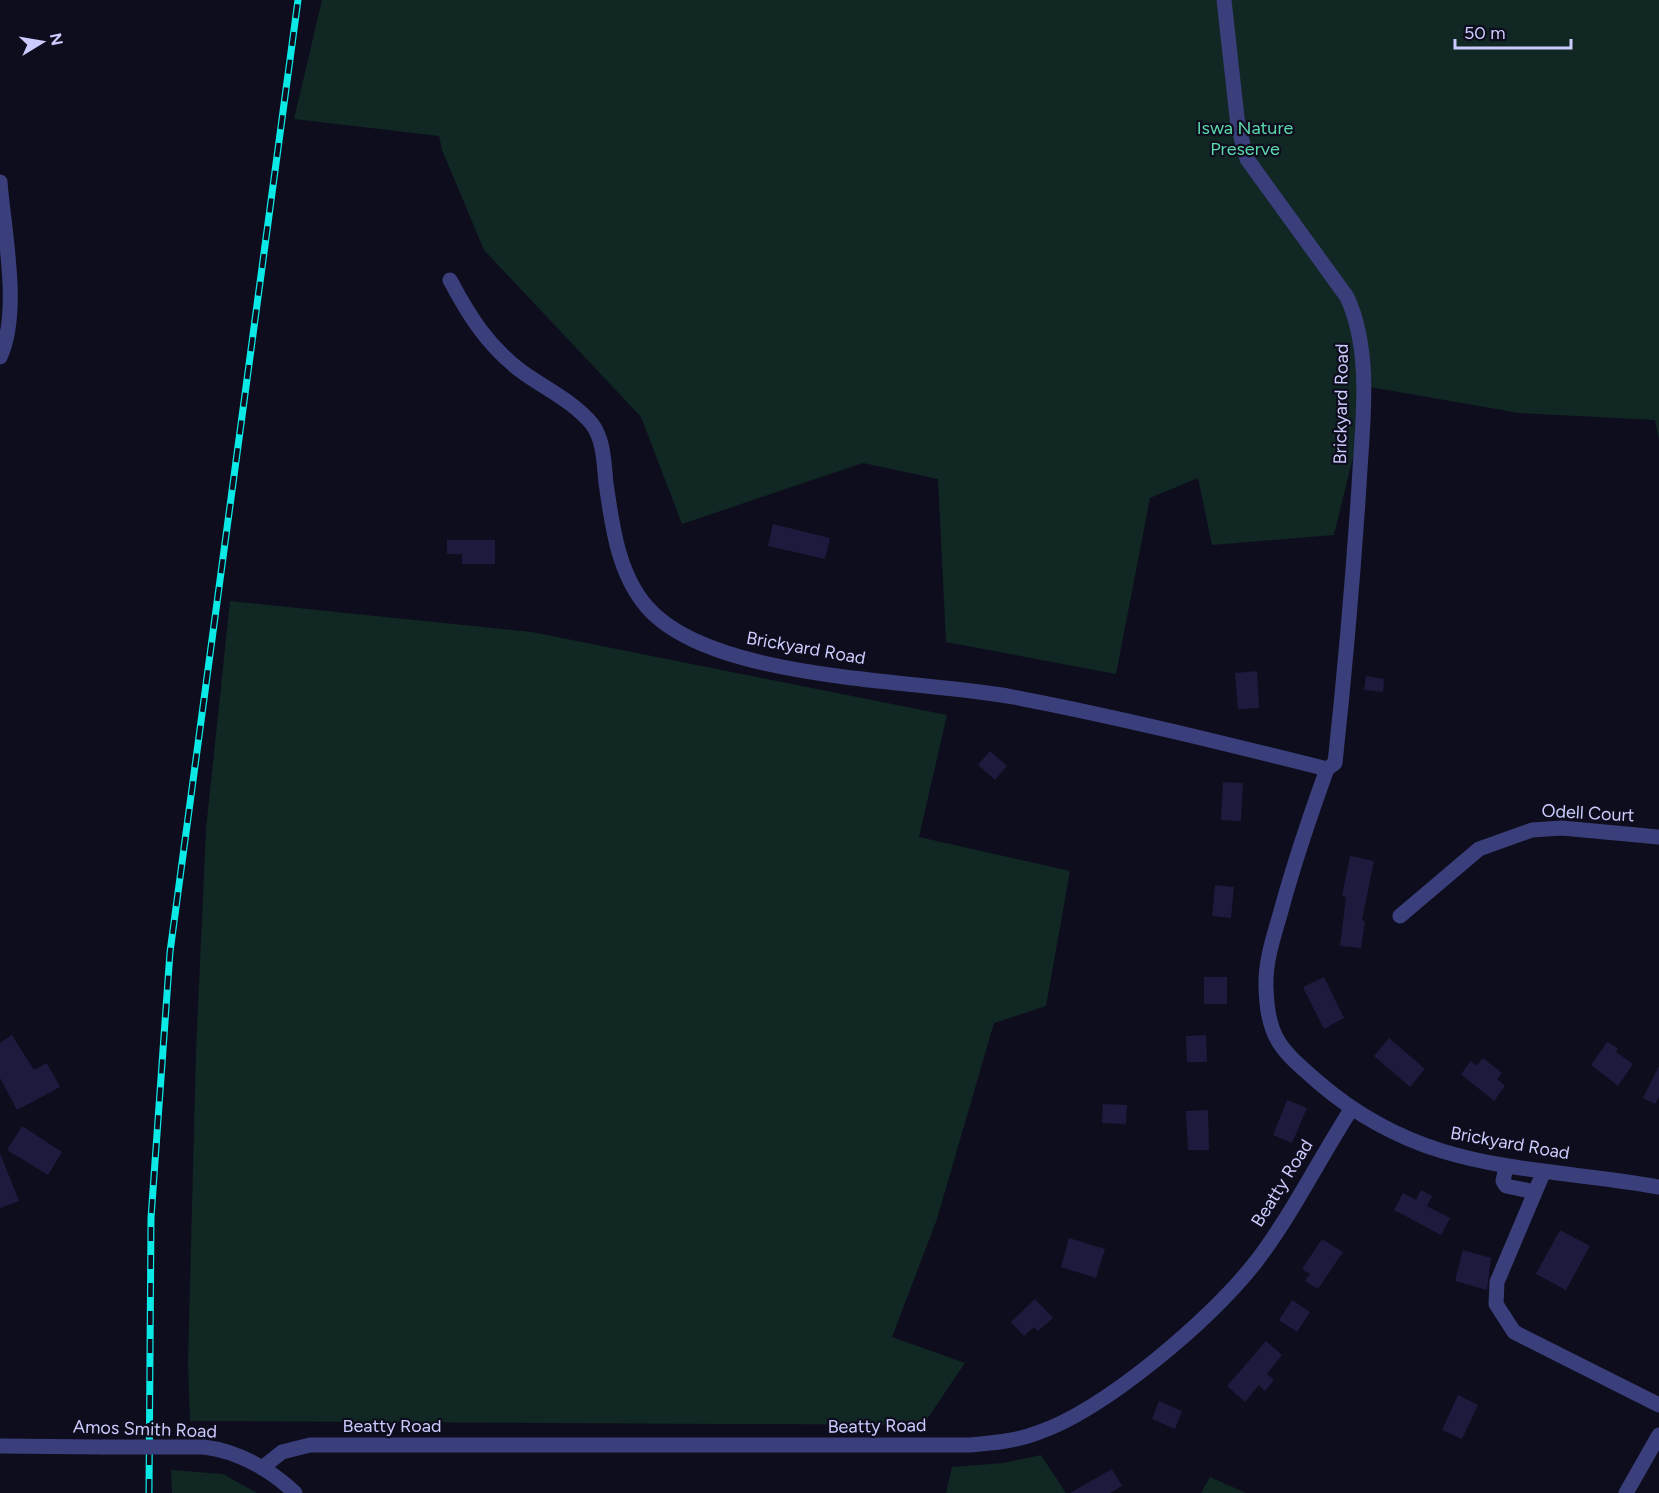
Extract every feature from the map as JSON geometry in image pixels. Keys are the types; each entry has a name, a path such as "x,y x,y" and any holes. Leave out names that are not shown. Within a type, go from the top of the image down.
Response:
{"street":[{"name":"Brickyard Road","path":"1224,0 1238,126 1247,159 1337,281 1357,318 1361,336 1360,459 1354,574 1335,763 1327,769 1296,856 1272,940 1266,989 1268,1014 1278,1045 1289,1057 1352,1108 1382,1128 1430,1148 1506,1167 1659,1186"},
{"path":"0,182 12,319 7,342 0,357"},
{"name":"Brickyard Road","path":"450,280 467,312 496,349 519,370 573,406 593,425 601,443 614,535 633,587 649,610 675,630 730,654 776,666 1009,696 1233,745 1327,769"},
{"name":"Odell Court","path":"1400,916 1479,849 1532,830 1562,828 1659,837"},
{"name":"Beatty Road","path":"262,1468 282,1452 310,1445 936,1445 994,1443 1037,1434 1066,1421 1118,1388 1172,1345 1234,1287 1256,1262 1281,1225 1352,1108"},
{"path":"1506,1167 1503,1181 1506,1186 1535,1192"},
{"path":"1544,1171 1497,1282 1496,1304 1514,1332 1659,1405"},
{"path":"1626,1493 1659,1435"},
{"name":"Amos Smith Road","path":"0,1440 17,1445"},
{"name":"Amos Smith Road","path":"0,1446 204,1447 234,1454 262,1468 295,1493"}],"green space":[{"name":"Iswa Nature Preserve","path":"322,0 1659,0 1659,440 1655,420 1519,413 1370,387 1334,535 1212,545 1198,478 1150,498 1116,674 946,642 938,479 863,463 682,524 641,417 484,250 442,150 439,136 294,119"},
{"path":"230,601 532,632 947,715 919,837 1070,871 1046,1006 994,1023 937,1219 892,1337 965,1363 923,1425 190,1421 188,1362 196,1052 206,829"},
{"path":"1041,1455 1066,1493 946,1493 952,1467 1003,1463"},
{"path":"171,1470 223,1474 257,1493 172,1493"},
{"path":"1210,1477 1246,1493 1201,1493"}],"building":[{"path":"773,524 830,538 825,559 768,546"},
{"path":"447,540 495,540 495,564 462,564 462,554 447,554"},
{"path":"1257,671 1259,708 1238,709 1235,673"},
{"path":"1366,676 1384,679 1383,692 1364,690"},
{"path":"990,751 1007,766 995,780 978,765"},
{"path":"1223,782 1243,783 1241,821 1221,820"},
{"path":"1350,856 1374,861 1362,920 1365,921 1361,948 1340,946 1346,897 1342,896"},
{"path":"1215,885 1234,887 1231,918 1212,916"},
{"path":"1204,977 1227,977 1227,1004 1204,1004"},
{"path":"1324,977 1344,1018 1324,1029 1303,987"},
{"path":"12,1035 34,1070 47,1063 60,1087 17,1110 0,1078 0,1043"},
{"path":"1206,1035 1207,1062 1187,1062 1186,1036"},
{"path":"1389,1038 1425,1069 1410,1087 1374,1056"},
{"path":"1607,1042 1618,1048 1616,1052 1633,1064 1618,1086 1591,1065"},
{"path":"1483,1058 1502,1073 1497,1079 1505,1086 1494,1101 1461,1074 1471,1061 1476,1066"},
{"path":"1659,1066 1659,1097 1655,1104 1643,1098"},
{"path":"1287,1100 1307,1108 1292,1143 1273,1135"},
{"path":"1103,1104 1127,1105 1126,1124 1102,1123"},
{"path":"1208,1110 1209,1150 1188,1150 1186,1111"},
{"path":"22,1126 62,1152 48,1175 7,1150"},
{"path":"0,1153 19,1201 0,1208"},
{"path":"1421,1190 1432,1196 1427,1206 1450,1218 1441,1235 1394,1210 1403,1193 1416,1200"},
{"path":"1560,1230 1590,1246 1566,1290 1536,1274"},
{"path":"1069,1238 1105,1249 1096,1278 1061,1267"},
{"path":"1322,1239 1343,1252 1318,1289 1305,1281 1310,1274 1302,1269"},
{"path":"1463,1250 1491,1258 1487,1290 1455,1281"},
{"path":"1035,1299 1053,1318 1038,1331 1034,1327 1024,1336 1011,1322"},
{"path":"1292,1300 1310,1312 1297,1332 1279,1320"},
{"path":"1266,1341 1282,1355 1267,1374 1274,1380 1265,1391 1259,1385 1245,1402 1227,1386"},
{"path":"1458,1395 1478,1405 1462,1439 1442,1430"},
{"path":"1159,1401 1182,1411 1175,1429 1152,1419"},
{"path":"1112,1469 1122,1486 1110,1493 1070,1493"}],"railway":[{"path":"149,1493 151,1218 170,952 298,0"}]}
